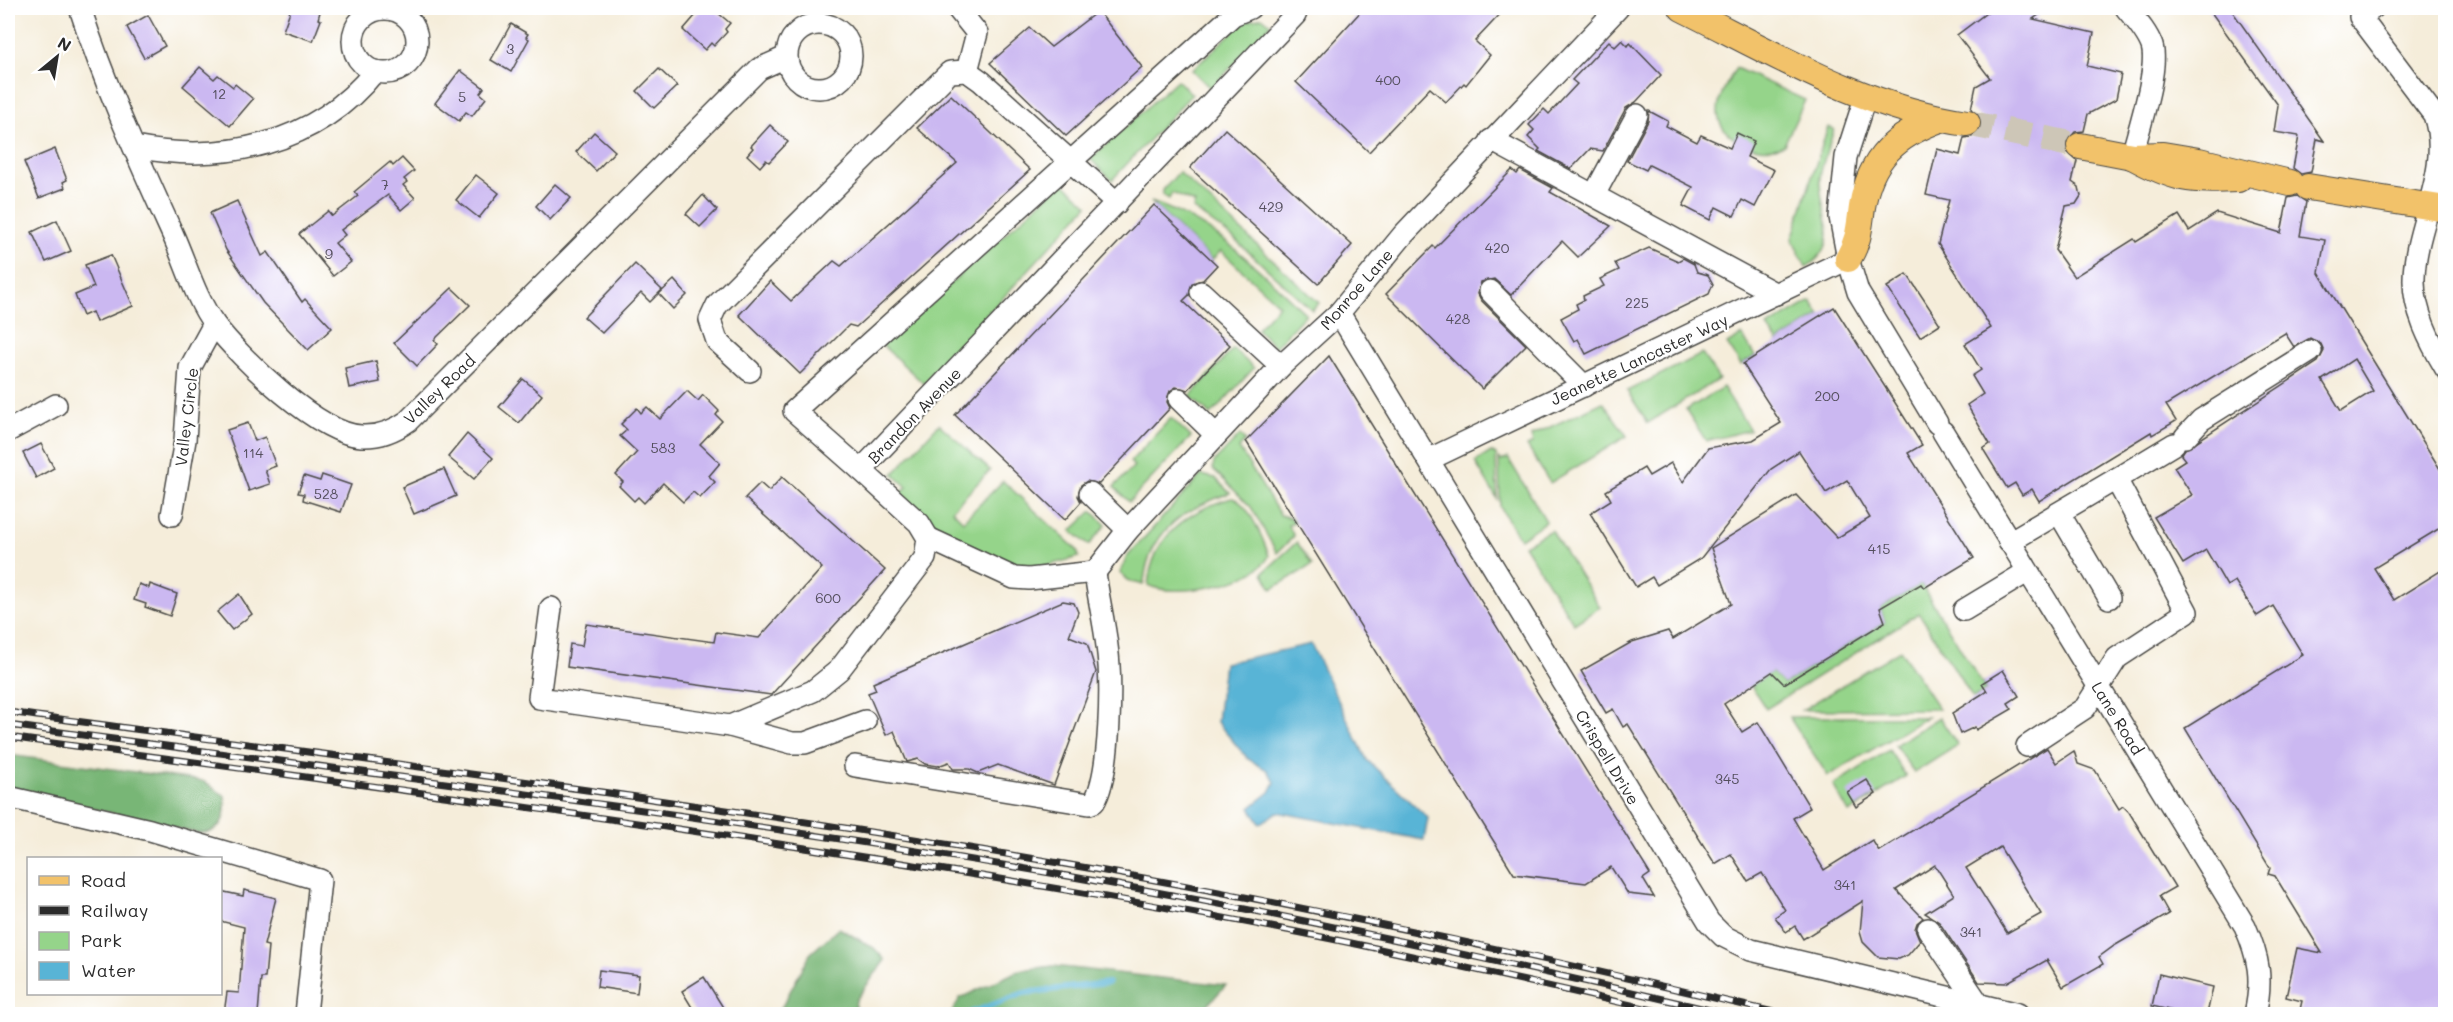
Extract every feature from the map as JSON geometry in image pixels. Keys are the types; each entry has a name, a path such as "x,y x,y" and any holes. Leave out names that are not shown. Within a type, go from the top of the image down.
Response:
{"main road":[{"path":"1698,11 1807,70 1866,95 1940,119 1967,123"},
{"path":"1848,259 1859,241 1866,186 1876,166 1895,142 1914,129 1940,119"},
{"path":"2080,146 2132,156 2163,155 2199,161 2263,178 2437,208"}],"street":[{"name":"Valley Road","path":"80,8 114,103 214,324 249,364 311,414 342,432 360,436 378,435 396,429 417,413 759,69 786,57"},
{"path":"957,8 977,33 967,71"},
{"name":"Brandon Avenue","path":"1250,8 1233,15 1069,160 794,411 861,470 1288,23 1298,8"},
{"name":"Monroe Lane","path":"1095,572 1128,530 1216,435 1281,366 1339,312 1403,235 1618,8"},
{"path":"2126,8 2147,35 2152,48 2153,66 2132,156"},
{"path":"2373,8 2360,17 2434,115 2438,128 2437,208 2414,277 2420,315 2433,348 2445,369"},
{"path":"382,9 410,12 418,38 416,50 410,62 400,69 387,73 375,71 364,64 357,55 353,43 358,25 370,12 382,9"},
{"path":"134,147 167,154 202,155 235,152 275,141 337,110 357,93 375,71"},
{"path":"750,371 717,341 710,320 717,305 950,72 967,71 1117,202"},
{"name":"Lane Road","path":"1866,95 1846,158 1840,217 1848,259 1858,292 2245,926 2257,953 2260,989 2255,1014"},
{"path":"1594,195 1637,115"},
{"path":"1491,140 1776,294"},
{"name":"Jeanette Lancaster Way","path":"1430,459 1848,259"},
{"path":"1202,291 1281,366"},
{"path":"1490,291 1584,386"},
{"name":"Crispell Drive","path":"1339,312 1709,922 1724,936 1751,950 2018,1014"},
{"name":"Valley Circle","path":"172,515 185,440 190,368 214,324"},
{"path":"2009,542 2180,441 2201,420 2311,351"},
{"path":"1179,399 1216,435"},
{"path":"8,431 56,405"},
{"path":"855,766 1089,804 1095,802 1100,793 1107,743 1108,648 1095,572 1029,579 1014,578 928,538 919,523 861,470"},
{"path":"2027,746 2085,708 2117,658 2187,612 2116,479"},
{"path":"1090,493 1128,530"},
{"path":"2059,513 2109,598"},
{"path":"730,726 813,691 839,670 919,568 925,558 928,538"},
{"path":"1964,610 2027,572"},
{"path":"551,608 539,698 730,726 792,743 805,743 865,721"},
{"path":"8,797 150,830 320,880 306,1014"},
{"path":"1928,929 1980,1006"}],"green space":[{"path":"1262,17 1271,24 1211,89 1192,70 1243,22"},
{"path":"1736,68 1805,100 1784,145 1775,148 1753,147 1732,137 1725,130 1720,121 1718,105 1724,88"},
{"path":"1177,80 1192,94 1112,180 1090,159"},
{"path":"1828,127 1834,129 1820,179 1828,238 1818,258 1806,267 1792,239"},
{"path":"1179,172 1319,303 1312,310 1232,237 1193,209 1195,203 1172,193 1169,199 1163,195 1163,190"},
{"path":"1063,182 1088,205 924,384 882,345"},
{"path":"1151,202 1196,222 1216,235 1253,264 1306,314 1275,347 1257,329 1279,305 1221,251 1212,260"},
{"path":"1811,301 1820,315 1778,342 1767,327"},
{"path":"1742,335 1755,356 1741,365 1727,344"},
{"path":"1233,349 1254,368 1211,415 1190,396"},
{"path":"1702,354 1719,379 1648,423 1627,391"},
{"path":"1723,387 1750,430 1706,441 1686,410"},
{"path":"1603,402 1627,436 1550,483 1527,446 1533,443 1531,436"},
{"path":"1171,418 1191,437 1129,502 1114,487 1134,466 1130,462"},
{"path":"939,424 990,470 952,510 963,521 1003,481 1077,550 1079,557 1024,572 973,549 941,531 912,508 900,494 907,487 893,474"},
{"path":"1240,435 1245,441 1239,448 1280,515 1291,518 1294,522 1288,525 1294,536 1277,553 1251,507 1213,469 1214,462"},
{"path":"1491,452 1496,455 1497,499 1475,462"},
{"path":"1499,457 1501,461 1508,458 1546,521 1520,539 1500,507"},
{"path":"1201,475 1215,478 1230,493 1191,510 1170,526 1153,548 1143,585 1127,580 1120,573 1126,558"},
{"path":"1232,498 1244,506 1255,522 1269,556 1261,566 1232,581 1213,586 1176,590 1160,589 1148,585 1157,552 1175,528 1201,510"},
{"path":"1092,511 1106,525 1089,545 1071,531"},
{"path":"1551,530 1600,607 1574,624 1524,545"},
{"path":"1297,542 1312,565 1272,589 1263,573"},
{"path":"1921,584 1986,690 1973,698 1919,613 1766,709 1751,686 1772,672 1784,684 1885,622 1880,608"},
{"path":"1900,650 1939,709 1802,710"},
{"path":"1789,717 1927,717 1828,776"},
{"path":"1939,717 1958,745 1914,773 1895,745"},
{"path":"1889,750 1906,776 1849,813 1833,785"},
{"path":"8,755 203,781 225,796 225,811 221,824 217,828 205,833 197,833 8,789"},
{"path":"839,928 874,948 885,960 856,1000 854,1014 778,1014 810,954"},
{"path":"1053,966 1226,985 1199,1014 951,1014 960,998 1020,970"}],"water":[{"path":"1311,644 1367,760 1428,818 1424,840 1277,812 1260,824 1250,808 1270,792 1275,782 1267,770 1248,759 1217,722 1224,663"}],"building":[{"path":"291,8 307,8 320,12 318,19 321,20 313,41 283,31"},
{"path":"702,8 712,8 730,23 725,29 727,32 714,46 711,43 705,50 683,30"},
{"path":"1364,8 1506,8 1475,41 1490,55 1466,85 1464,83 1446,102 1430,88 1369,152 1296,82"},
{"path":"1993,8 2049,8 2033,19 2094,33 2087,66 2121,74 2116,99 2088,114 2084,131 2075,132 2065,143 2066,151 2077,161 2072,182 2079,187 2081,196 2076,204 2066,206 2055,250 2074,277 2134,239 2136,242 2179,215 2189,231 2217,213 2281,233 2288,198 2297,196 2306,202 2300,236 2325,240 2319,273 2445,477 2445,525 2374,568 2394,600 2445,568 2445,1014 2299,1014 2302,1001 2286,997 2297,948 2322,953 2275,876 2268,874 2270,868 2185,728 2303,655 2273,606 2257,616 2235,581 2227,586 2206,550 2183,564 2154,517 2192,495 2174,467 2185,460 2181,455 2185,449 2318,362 2324,351 2321,344 2310,338 2294,347 2285,333 2166,405 2176,421 2152,435 2151,432 2039,501 2032,489 2022,495 2015,483 2007,488 1983,449 1990,444 1967,405 1983,394 1972,376 1981,370 1965,344 1991,328 1938,244 1949,200 1926,195 1937,149 1960,155 1964,138 1972,137 1982,126 1981,118 1971,109 1976,86 1990,78 1957,35","holes":["2354,359 2373,391 2341,411 2322,380"]},
{"path":"2208,8 2230,8 2324,141 2317,139 2311,172 2301,174 2293,168 2299,136 2274,132 2278,105"},
{"path":"1098,11 1142,67 1066,136 990,63 1030,28 1051,47"},
{"path":"148,15 165,46 144,58 127,27"},
{"path":"511,24 528,34 526,37 529,39 511,72 491,60"},
{"path":"1622,40 1628,46 1630,43 1661,75 1636,102 1626,108 1603,151 1590,149 1571,169 1538,151 1540,149 1528,137 1534,130 1529,125 1544,109 1549,114 1577,84 1572,80 1609,41 1615,47"},
{"path":"200,67 214,79 218,75 233,87 235,84 253,99 230,126 183,86"},
{"path":"659,69 677,86 654,108 637,91"},
{"path":"460,70 484,88 480,93 486,98 472,116 466,112 459,121 435,103"},
{"path":"951,95 1030,170 856,327 849,325 800,374 739,315 770,281 791,301 834,261 841,266 957,163 917,128"},
{"path":"1649,111 1668,121 1666,126 1697,142 1701,135 1730,148 1737,133 1754,141 1747,157 1774,170 1755,207 1742,200 1734,216 1716,207 1710,220 1683,206 1693,187 1649,165 1646,170 1627,161 1648,121"},
{"path":"770,125 788,142 769,162 766,160 760,167 747,155 753,148 751,146"},
{"path":"1225,129 1352,245 1318,284 1190,168"},
{"path":"594,132 615,151 596,171 576,152"},
{"path":"55,149 67,180 63,182 65,188 39,198 24,162"},
{"path":"402,158 414,171 404,179 407,182 403,185 415,198 401,210 388,195 341,230 345,235 335,243 351,262 333,276 299,234 328,211 332,216 358,196 354,192 390,162 393,166"},
{"path":"1512,170 1517,174 1520,170 1553,188 1550,192 1611,226 1578,257 1562,241 1511,295 1494,279 1481,282 1478,294 1481,300 1526,345 1482,389 1386,294"},
{"path":"476,175 499,193 479,218 456,200"},
{"path":"555,184 571,198 550,220 536,206"},
{"path":"703,195 717,210 700,227 686,214"},
{"path":"237,201 262,256 268,252 302,302 305,299 332,328 308,350 263,303 226,250 210,213"},
{"path":"1154,205 1217,265 1203,280 1192,283 1189,295 1183,301 1230,345 1188,390 1176,387 1170,391 1167,402 1170,408 1099,484 1087,481 1081,485 1078,496 1081,502 1065,520 955,415"},
{"path":"57,220 71,251 46,262 32,232"},
{"path":"1649,248 1678,261 1683,258 1694,264 1697,272 1708,275 1713,284 1709,294 1586,354 1578,339 1574,341 1561,318 1578,309 1576,304 1584,300 1583,296 1604,286 1600,279 1619,270 1615,263"},
{"path":"111,255 133,306 96,322 92,312 83,316 75,295 94,287 85,265"},
{"path":"635,264 662,290 650,302 641,293 602,333 584,317"},
{"path":"1907,274 1940,324 1920,337 1887,287"},
{"path":"674,280 687,295 673,309 659,294"},
{"path":"452,288 470,305 434,340 438,344 417,366 394,343"},
{"path":"1834,307 1922,445 1908,453 1974,558 1924,588 1921,584 1880,608 1885,622 1784,684 1772,672 1724,704 1742,732 1758,722 1810,808 1793,818 1824,870 1872,840 1879,851 2047,748 2056,763 2074,751 2078,764 2095,770 2119,809 2123,806 2129,812 2175,887 2159,896 2169,914 2114,946 2099,957 2103,964 2063,987 2047,960 2006,983 1979,982 1939,922 1925,913 1954,895 1935,865 1896,890 1923,918 1917,923 1915,929 1920,941 1908,955 1899,959 1878,957 1863,942 1860,932 1863,901 1803,939 1795,926 1786,932 1775,917 1785,910 1762,873 1748,881 1731,854 1715,864 1628,724 1623,727 1613,709 1606,713 1581,671 1632,642 1668,631 1673,639 1731,604 1711,548 1796,495 1837,538 1870,518 1847,480 1826,493 1799,451 1771,469 1701,558 1657,585 1652,577 1636,587 1590,513 1611,500 1606,491 1644,468 1649,476 1671,463 1683,482 1708,448 1753,440 1781,423 1743,364","holes":["2000,847 2041,914 2007,933 1966,868"]},
{"path":"1329,356 1650,874 1643,879 1654,897 1628,894 1611,867 1586,883 1514,874 1246,441"},
{"path":"376,361 380,382 349,388 345,368"},
{"path":"523,379 542,395 519,423 499,407"},
{"path":"687,391 698,401 703,395 719,411 716,415 722,421 700,444 720,463 709,476 715,482 700,498 693,492 683,502 663,483 644,503 638,497 634,501 619,486 623,482 616,475 637,452 620,436 627,430 621,424 637,408 641,413 647,407 660,419"},
{"path":"248,423 255,441 265,437 276,466 265,470 270,484 249,491 227,430"},
{"path":"467,434 493,458 474,479 448,457"},
{"path":"41,444 54,468 36,478 23,453"},
{"path":"444,469 456,496 414,514 402,487"},
{"path":"322,475 351,485 341,512 303,500 304,494 298,493 304,476 320,481"},
{"path":"782,477 885,570 771,695 567,667 570,644 582,646 586,624 714,642 716,632 759,638 822,568 745,498 760,483 769,491"},
{"path":"139,584 149,588 150,584 177,594 170,616 145,607 146,604 134,600"},
{"path":"239,594 252,614 232,630 217,612"},
{"path":"1063,601 1074,603 1078,612 1069,636 1087,643 1096,672 1054,785 998,765 978,773 969,769 953,769 949,762 938,766 925,764 918,759 907,762 894,731 886,735 868,693 876,690 873,683"},
{"path":"2003,670 2019,696 2008,703 2012,709 1976,730 1975,727 1960,734 1952,713 1987,691 1982,683"},
{"path":"1867,780 1876,794 1856,807 1847,792"},
{"path":"244,890 276,898 264,945 268,946 265,978 261,978 258,1014 224,1014 227,992 239,993 244,927 222,922 222,891 243,896"},
{"path":"599,970 639,975 637,993 597,987"},
{"path":"2159,974 2213,987 2207,1014 2186,1014 2152,1006"},
{"path":"704,977 724,1009 715,1014 696,1014 682,991"}],"waterway":[{"path":"968,1014 1024,993 1108,983"}],"tunnel":[{"path":"1967,123 2080,146"}],"railway":[{"path":"8,712 647,798 1124,874 1313,910 1782,1014"},
{"path":"8,725 637,809 1015,867 1194,899 1372,935 1727,1014"},
{"path":"8,737 608,819 908,864 1324,937 1671,1014"}]}
